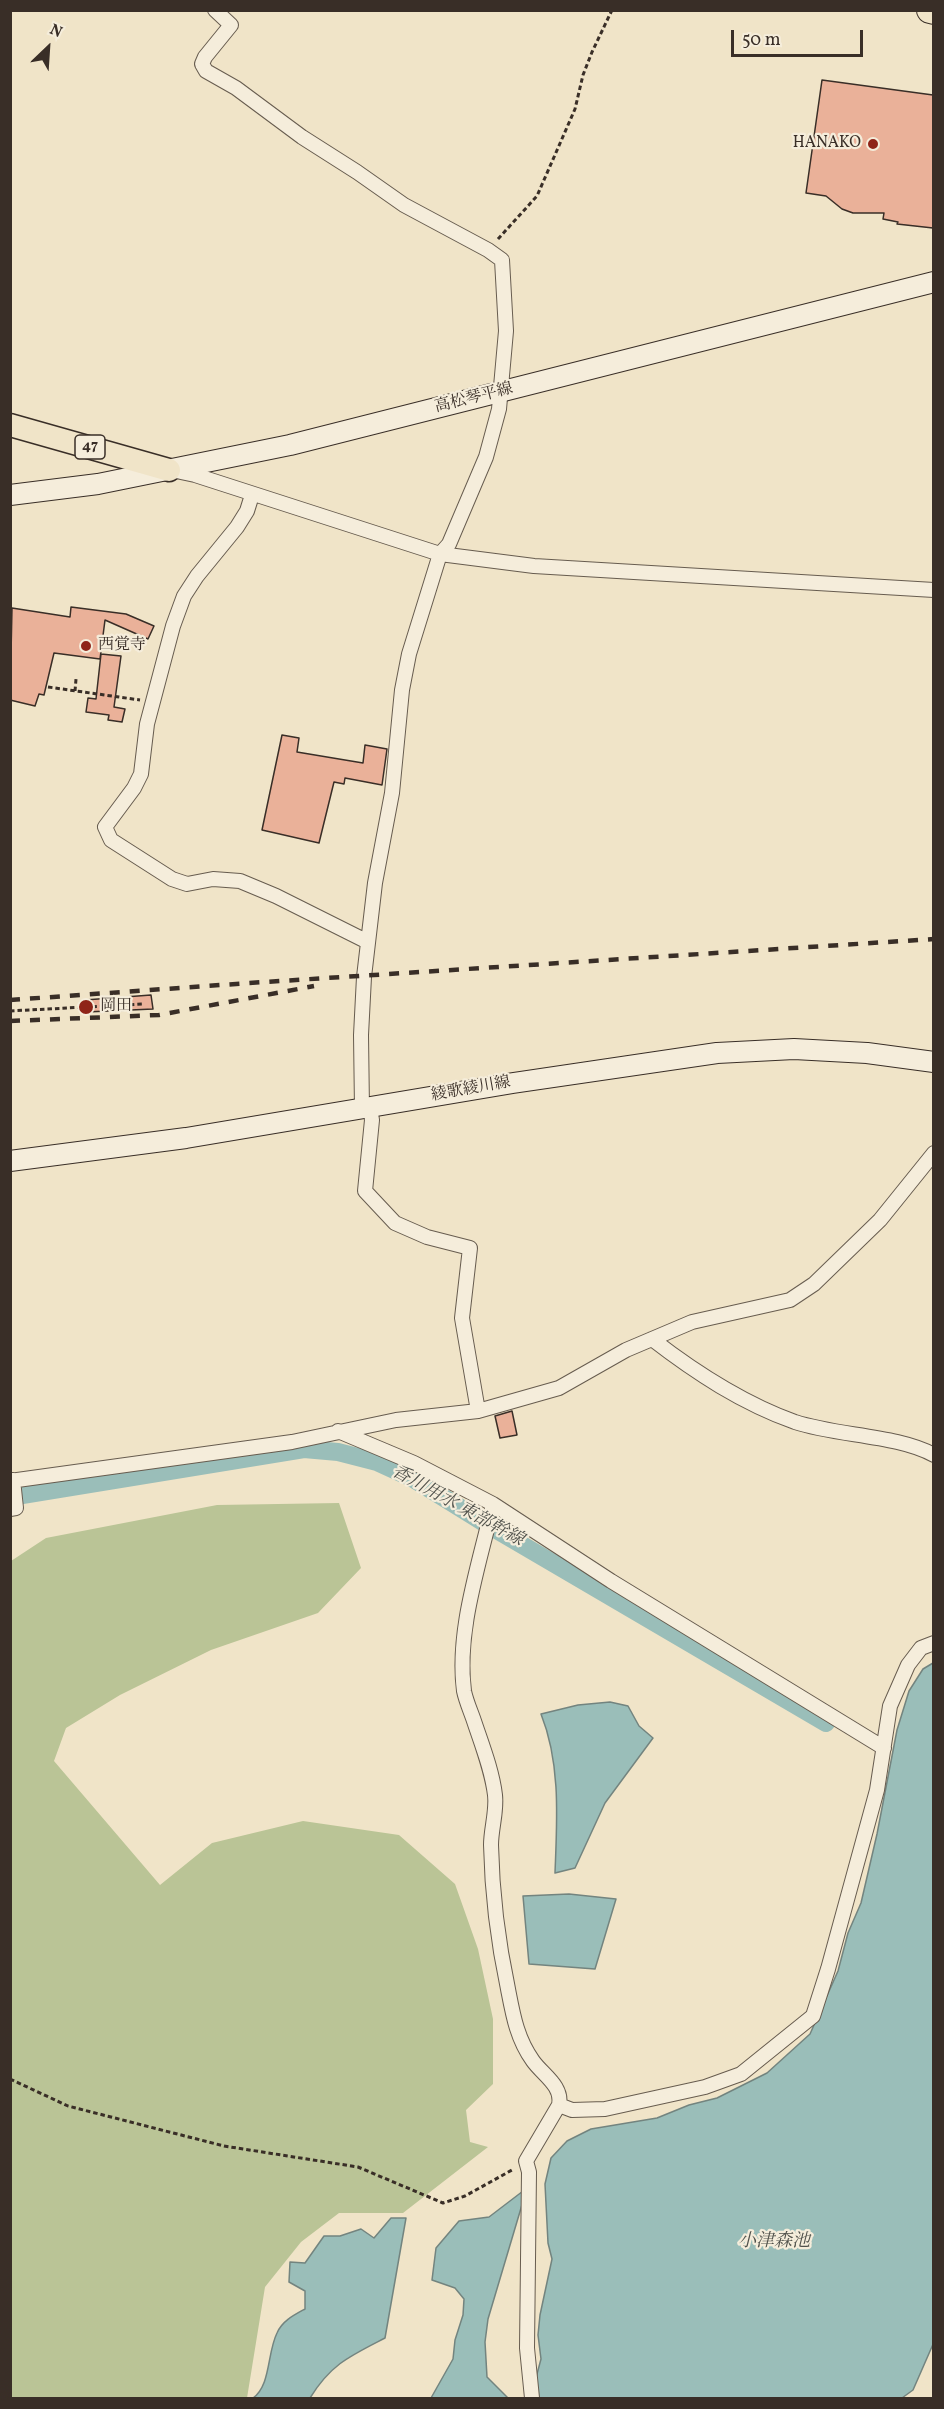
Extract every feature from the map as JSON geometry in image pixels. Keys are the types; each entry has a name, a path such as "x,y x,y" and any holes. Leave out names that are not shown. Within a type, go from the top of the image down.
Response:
{"main road":[{"name":"高松琴平線","path":"10,495 98,484 290,445 933,282"},
{"name":"47","path":"10,425 169,470"},
{"name":"綾歌綾川線","path":"10,1161 186,1138 525,1081 717,1053 794,1049 867,1053 933,1062"}],"street":[{"path":"215,10 231,25 205,57 202,64 206,71 236,88 302,137 404,205 488,250 502,260 506,331 499,409 486,457 449,544 440,554 409,654 402,690 392,793 375,883 361,1035 366,1108 372,1120 365,1191 395,1223 427,1237 470,1248 462,1318 478,1411"},
{"path":"169,470 195,475 440,554 534,566 933,590"},
{"path":"252,495 247,511 237,527 184,596 173,626 147,724 141,774 134,788 105,827 111,840 172,879 187,884 213,879 240,881 276,896 368,942"},
{"path":"13,1493 292,1442 396,1420 478,1411 559,1388 626,1350 692,1322 790,1300 814,1284 880,1220 933,1153"},
{"path":"652,1339 685,1365 727,1392 795,1422 844,1434 919,1446 933,1455"},
{"path":"338,1431 414,1463 493,1504 611,1581 884,1748"},
{"path":"493,1504 472,1592 462,1659 464,1693 485,1755 495,1797 491,1843 494,1900 507,1985 518,2036 533,2061 559,2092 559,2105 526,2161 529,2172 527,2348 532,2398"},
{"path":"559,2105 573,2110 605,2109 705,2086 741,2074 813,2016 878,1790 890,1706 908,1665 921,1648 933,1643"}],"path":[{"path":"488,250 537,196 575,108 583,75 592,52 612,10"},
{"path":"75,691 76,679"},
{"path":"48,687 153,702"},
{"path":"10,1011 143,1004"},
{"path":"10,2079 68,2106 224,2146 358,2167 443,2203 465,2196 526,2161"}],"green space":[{"path":"339,1503 361,1568 318,1613 211,1650 120,1695 66,1728 54,1761 160,1885 212,1843 303,1821 399,1835 455,1884 478,1949 493,2019 493,2084 466,2110 470,2142 488,2147 403,2213 339,2213 301,2242 265,2287 247,2398 11,2398 11,1561 46,1538 217,1505"}],"water":[{"name":"小津森池","path":"933,1663 934,2342 913,2390 902,2398 536,2398 533,2389 541,2359 538,2335 540,2315 552,2259 548,2243 545,2184 551,2158 567,2141 591,2129 657,2118 689,2105 717,2098 767,2073 810,2034 838,1971 848,1933 861,1903 897,1730 909,1691 923,1669"},
{"path":"610,1702 628,1706 639,1726 653,1738 605,1803 575,1868 555,1873 557,1813 555,1772 541,1714 578,1705"},
{"path":"569,1894 616,1899 595,1969 529,1964 523,1896"},
{"path":"527,2188 488,2319 485,2342 487,2377 508,2398 431,2398 453,2359 455,2340 463,2315 464,2299 455,2288 432,2280 436,2248 459,2221 489,2217"},
{"path":"391,2218 406,2218 385,2338 342,2362 318,2386 310,2398 253,2398 263,2385 279,2329 289,2319 305,2309 305,2291 289,2282 290,2262 305,2263 324,2236 340,2236 361,2229 374,2238"}],"building":[{"name":"HANAKO","path":"822,80 933,95 933,228 897,224 898,222 883,219 884,213 853,213 842,209 826,196 806,193"},
{"path":"71,607 126,614 154,626 148,639 105,620 100,659 54,653 44,695 39,694 35,706 10,700 12,608 70,617"},
{"path":"101,654 121,656 114,707 125,709 122,722 108,720 109,715 86,712 88,698 96,699"},
{"path":"282,735 299,738 297,752 363,763 365,745 387,749 382,785 345,778 344,784 334,782 319,843 262,830"},
{"path":"151,995 153,1009 86,1012 85,1000"},
{"path":"512,1411 517,1435 500,1438 495,1416"}],"waterway":[{"name":"香川用水 東部幹線","path":"10,1497 304,1449 338,1452 377,1462 412,1478 826,1723"}],"railway":[{"path":"10,1000 934,939"},
{"path":"10,1021 159,1015 314,986"}],"place":[{"name":"HANAKO","path":"873,144"},
{"name":"西覚寺","path":"86,646"},
{"name":"岡田","path":"86,1007"}]}
